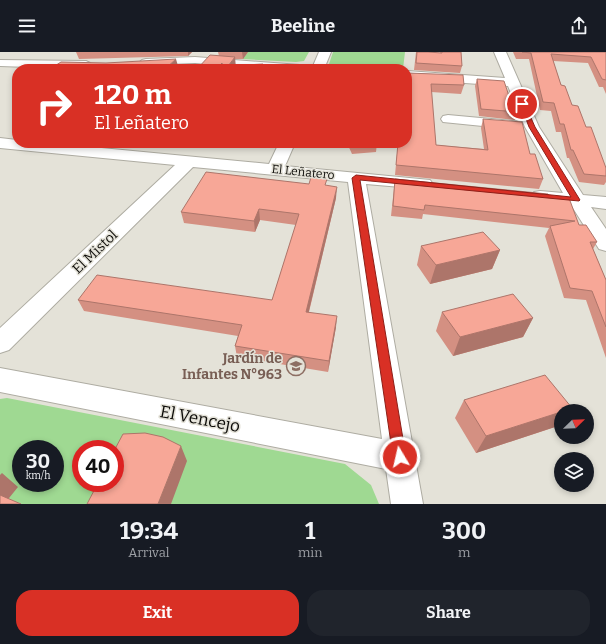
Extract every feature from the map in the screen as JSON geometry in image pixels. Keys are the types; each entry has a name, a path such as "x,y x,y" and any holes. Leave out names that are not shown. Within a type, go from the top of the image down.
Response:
{"street":[{"path":"320,64 325,52"},
{"path":"500,52 532,127 576,200 606,244"},
{"path":"137,64 195,60 245,64"},
{"path":"0,63 48,64"},
{"path":"412,75 512,82"},
{"path":"448,119 532,127"},
{"name":"El Leñatero","path":"57,148 442,186"},
{"path":"276,169 285,148"},
{"name":"El Mistol","path":"0,343 189,161"},
{"path":"356,178 407,504"},
{"path":"521,194 606,202"},
{"name":"El Vencejo","path":"0,380 400,457"}],"green space":[{"path":"248,52 309,52 304,61 296,62 242,59"},
{"path":"333,52 405,52 404,64 329,64"},
{"path":"7,398 345,464 371,485 379,504 0,504 0,399"}],"building":[{"path":"417,52 461,52 462,66 416,63"},
{"path":"522,52 606,52 606,80 602,79 591,57 551,54 561,85 565,86 572,105 578,106 586,127 591,127 606,168 606,176 584,174 573,150 571,150 564,124 560,124 554,103 543,102 531,53"},
{"path":"210,55 235,57 230,64 202,64"},
{"path":"176,59 170,64 58,64 61,62 106,63"},
{"path":"412,73 463,75 464,85 431,84 436,145 488,150 483,119 522,122 530,154 535,154 543,179 396,165 398,148 412,148"},
{"path":"477,79 504,81 511,102 515,102 518,112 481,109"},
{"path":"206,172 309,184 311,177 327,179 325,185 337,187 306,312 337,316 329,361 235,346 242,325 78,300 97,275 272,300 299,214 259,209 254,221 181,212"},
{"path":"395,179 548,194 549,196 569,198 579,225 586,225 597,242 590,242 606,280 606,327 592,291 570,288 550,226 575,221 425,205 424,210 393,206"},
{"path":"483,232 500,250 436,265 421,246"},
{"path":"513,294 533,318 460,337 442,312"},
{"path":"545,375 569,404 554,404 554,414 486,436 464,400"},
{"path":"145,433 163,437 181,446 158,504 87,504 93,492 124,492 124,440 120,440 123,434"},
{"path":"0,495 21,504 0,504"}],"place":[{"name":"Jardín de Infantes N°963","path":"296,366"}],"route":[{"path":"400,457 356,178 576,200 532,127 522,104"}]}
